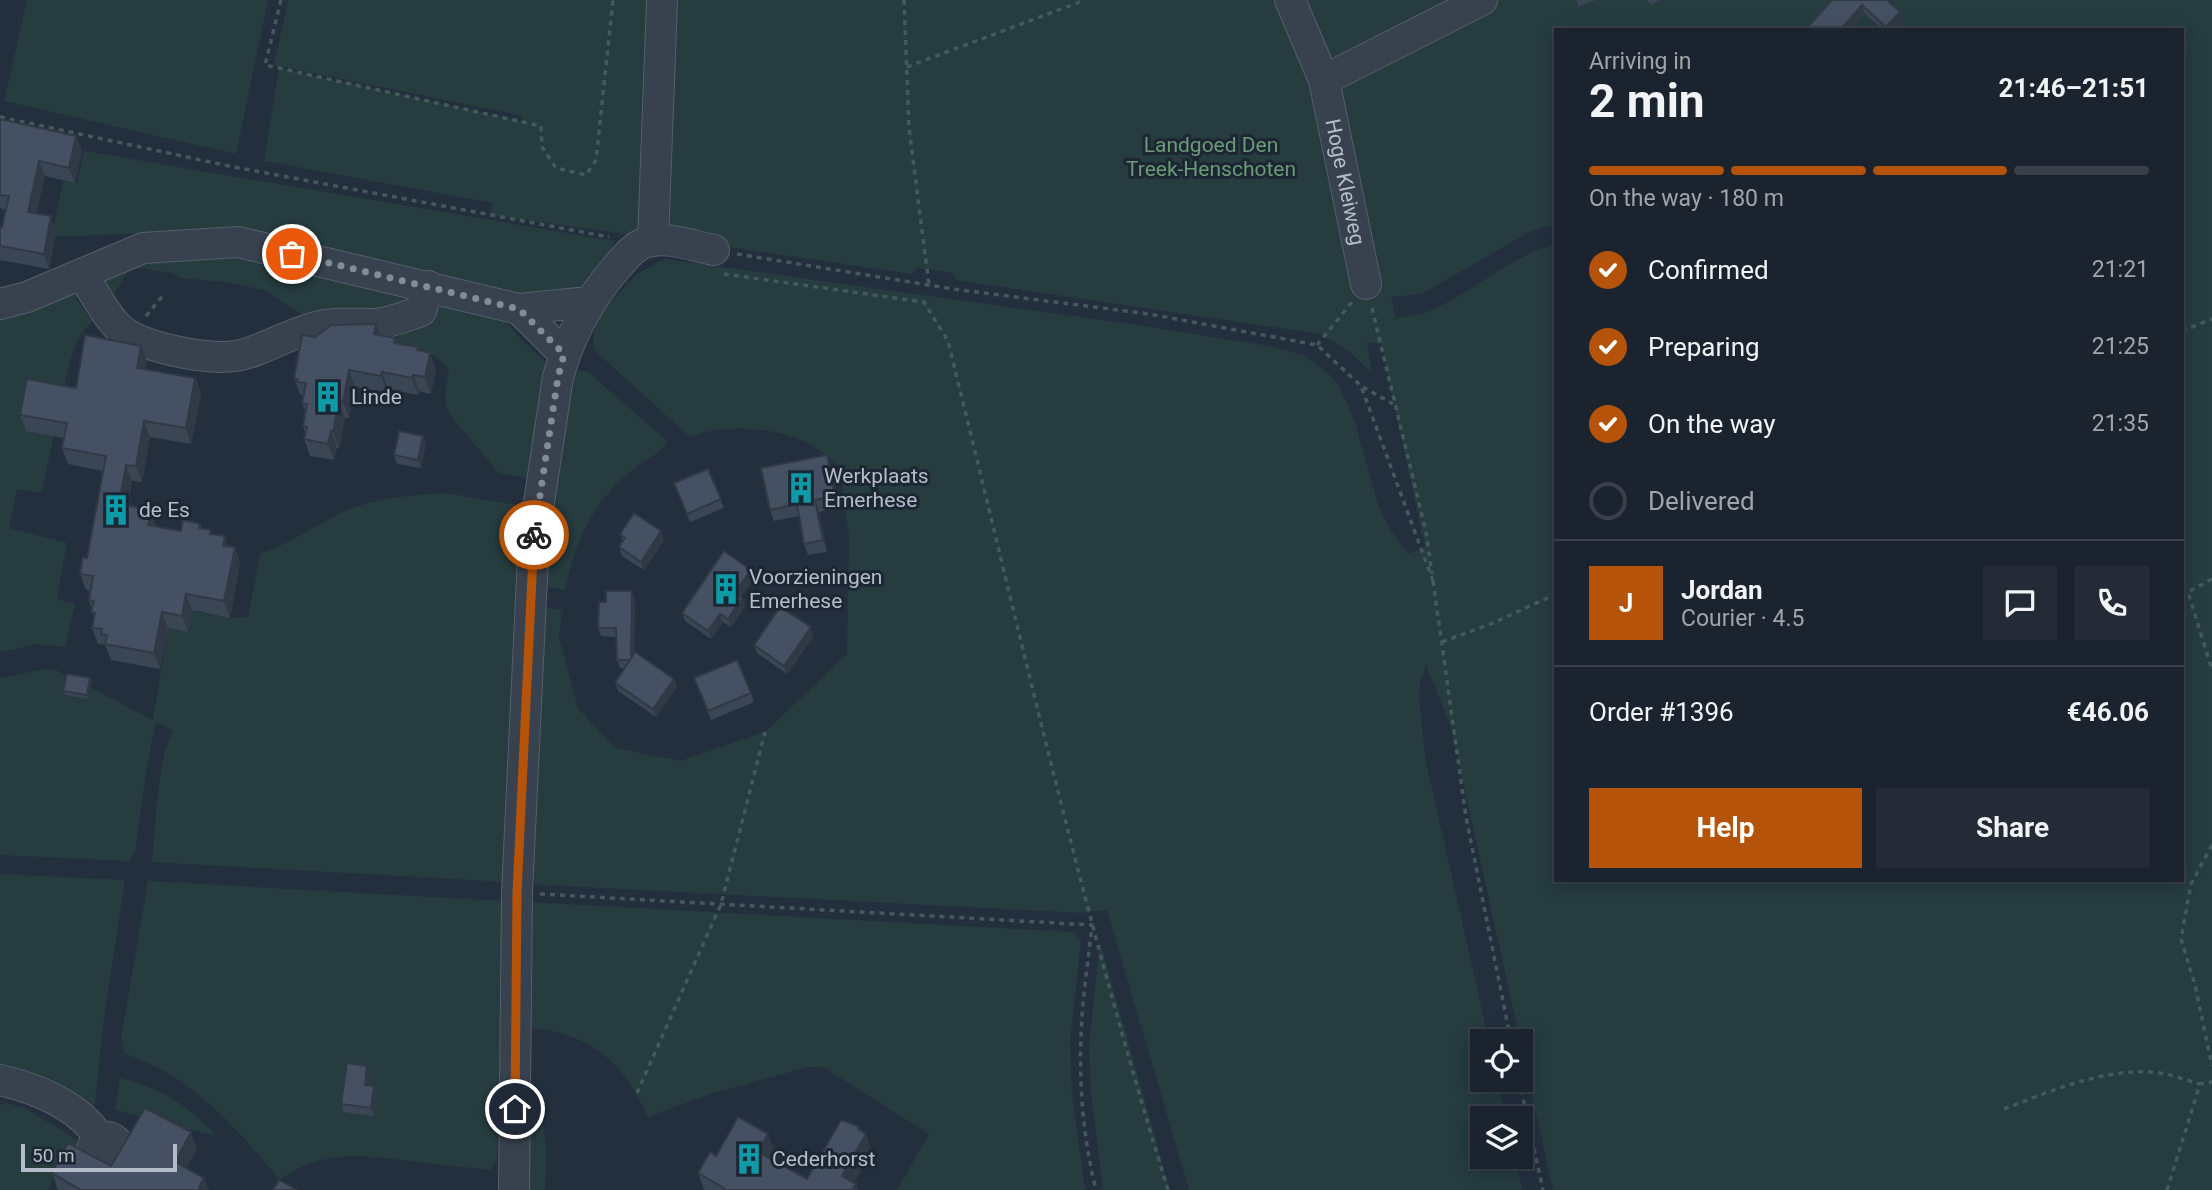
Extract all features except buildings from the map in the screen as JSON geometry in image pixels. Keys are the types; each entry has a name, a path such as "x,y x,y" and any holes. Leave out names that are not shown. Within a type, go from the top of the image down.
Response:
{"street":[{"path":"648,242 662,0"},
{"name":"Hoge Kleiweg","path":"1290,0 1324,80 1366,284"},
{"path":"1324,80 1482,0"},
{"path":"0,303 27,297 143,248 238,242 519,309 589,302"},
{"path":"648,242 717,262"},
{"path":"514,1190 517,893 534,535 558,377 564,354 589,302 623,260 648,242"},
{"path":"82,274 117,326 130,335 167,349 196,356 237,356 318,326 338,323 377,324 397,320 421,311 428,286"},
{"path":"519,309 564,354"},
{"path":"0,1080 20,1084 46,1095 93,1127 100,1139"}],"path":[{"path":"281,0 265,65 541,126 542,147 556,168 586,174 596,160 613,0"},
{"path":"904,0 909,128 929,285"},
{"path":"907,67 1085,0"},
{"path":"0,117 229,166 648,242"},
{"path":"717,262 929,285 1149,314 1317,345 1361,386 1393,404"},
{"path":"717,262 924,302 948,341 1092,925 1131,1070 1168,1190"},
{"path":"1317,345 1366,284"},
{"path":"1366,284 1426,532 1465,817 1509,1029"},
{"path":"147,314 165,293"},
{"path":"2184,330 2212,319"},
{"path":"1361,386 1433,581"},
{"path":"2212,579 2188,592 2212,670"},
{"path":"1441,642 1493,623 1554,595"},
{"path":"638,1093 721,904 765,732"},
{"path":"2212,845 2191,884 2181,939 2195,985 2212,1066"},
{"path":"517,893 1092,925"},
{"path":"1092,925 1082,1017 1081,1086 1087,1156 1096,1190"},
{"path":"2004,1109 2070,1084 2121,1073 2155,1072 2200,1084 2212,1082"},
{"path":"2167,1190 2200,1084"},
{"path":"1522,1092 1543,1190"}],"green space":[{"path":"27,0 268,0 236,154 4,101"},
{"path":"288,0 649,0 641,223 636,233 626,234 490,215 493,203 264,161 279,68 520,121 523,116 274,65"},
{"name":"Landgoed Den Treek-Henschoten","path":"670,0 2212,0 2212,1190 1553,1190 1531,1092 1533,1029 1518,1029 1451,727 1426,665 1420,683 1419,701 1426,762 1486,1029 1470,1029 1470,1092 1501,1092 1503,1106 1470,1106 1470,1169 1518,1169 1522,1190 1189,1190 1107,910 1082,913 527,884 540,607 562,610 559,638 578,708 615,748 680,761 765,732 847,654 849,535 839,466 808,443 781,433 733,429 690,437 593,349 595,320 605,307 638,273 665,259 1151,327 1263,345 1303,355 1328,373 1339,386 1354,419 1379,508 1390,529 1408,554 1425,547 1381,344 1367,343 1372,373 1349,351 1320,334 956,280 953,273 918,268 912,274 673,239 664,231 673,101"},
{"path":"84,151 614,241 594,291 521,296 199,231 51,237 63,181 77,183"},
{"path":"219,255 266,260 421,294 392,310 306,317 264,290 225,282 180,278 173,273 131,267 110,301 92,259"},
{"path":"78,292 76,299 92,321 79,337 69,364 61,400 26,430 54,436 41,493 17,489 9,528 67,543 57,599 75,604 65,647 37,644 0,652 0,310"},
{"path":"462,305 502,317 549,365 528,478 499,473 449,414 445,394 449,373 439,359 425,352 391,343 403,331 440,307"},
{"path":"570,371 589,373 667,441 651,458 616,485 595,511 580,540 565,590 542,586"},
{"path":"445,493 524,506 512,679 506,882 152,862 160,775 173,731 156,722 135,853 129,861 0,855 0,678 45,669 56,670 153,720 167,635 153,632 194,599 198,612 230,618 248,617 260,554 355,507 393,498"},
{"path":"0,874 125,880 104,1018 93,1120 0,1066"},
{"path":"148,881 506,901 497,1159 490,1170 358,1156 311,1163 280,1180 211,1105 172,1076 125,1054 121,1039"},
{"path":"527,902 1073,932 1081,940 1070,1043 1072,1094 1085,1190 897,1190 929,1134 823,1067 808,1067 710,1094 648,1117 626,1079 599,1051 565,1034 522,1027"},
{"path":"1100,941 1170,1190 1103,1190 1091,1093 1089,1044"},
{"path":"120,1078 173,1099 195,1115 216,1136 115,1110"},
{"path":"7,1103 25,1108 90,1148 73,1172 58,1167 48,1190 0,1190 0,1105"},
{"path":"521,1109 543,1122 546,1150 545,1190 521,1190"}],"way so far":[{"path":"292,254 519,309 564,354 558,377 534,535"}],"place":[{"name":"Linde","path":"328,397"},
{"name":"Werkplaats Emerhese","path":"801,488"},
{"name":"de Es","path":"116,510"},
{"name":"Voorzieningen Emerhese","path":"726,589"},
{"name":"Cederhorst","path":"749,1159"}],"route":[{"path":"515,1109 517,893 534,535"}]}
